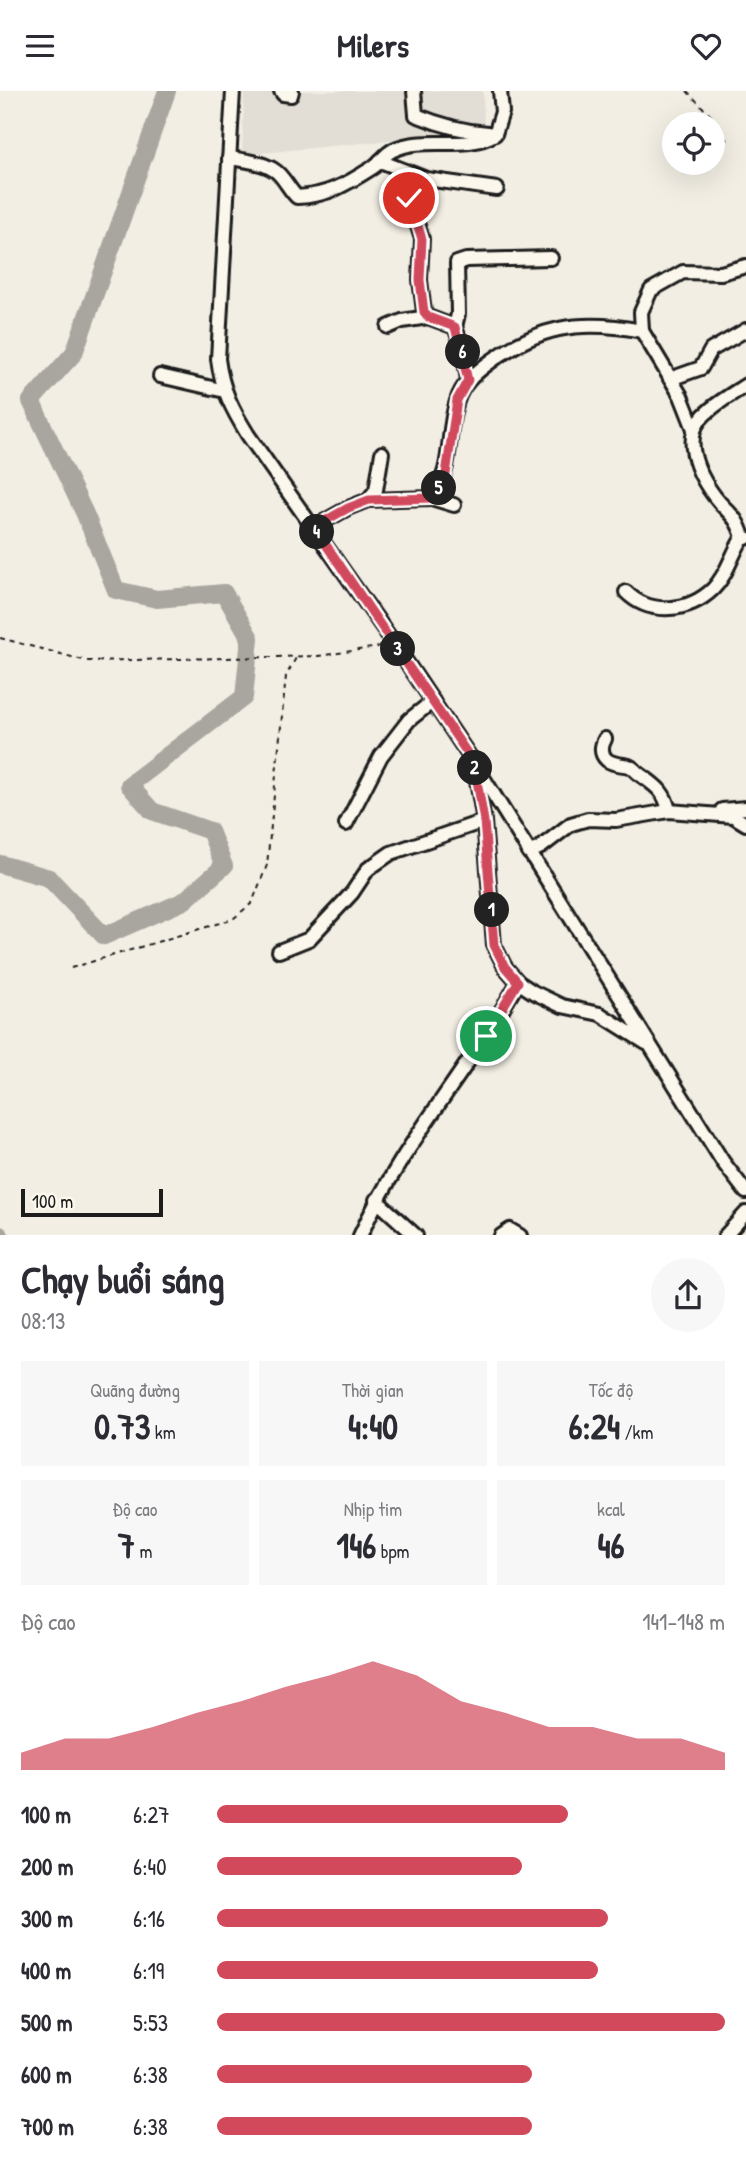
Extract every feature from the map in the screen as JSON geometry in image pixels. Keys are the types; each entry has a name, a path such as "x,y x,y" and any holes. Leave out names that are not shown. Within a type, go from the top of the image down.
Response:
{"street":[{"path":"233,91 218,359 225,391 248,435 314,527 474,763 723,1162 746,1192"},
{"path":"281,91 291,95 292,91"},
{"path":"414,91 418,117 431,119 454,130 495,134"},
{"path":"495,134 502,112 500,91"},
{"path":"229,158 275,170 297,197 316,196 334,191 380,161 391,150 415,145 472,141 495,134"},
{"path":"380,161 426,179 497,189"},
{"path":"407,172 409,198 422,239 420,280 424,312 428,317"},
{"path":"468,380 455,327 458,314 457,263 466,260 551,258"},
{"path":"626,592 654,609 686,607 714,589 732,561 733,552 744,538 737,520 716,498 700,474 694,450 694,429 681,396 642,331 641,312 651,290 667,279 683,272 721,273 746,266"},
{"path":"388,327 402,321 428,317 455,327"},
{"path":"431,498 446,474 457,400 472,375 496,356 533,336 570,326 589,324 642,331"},
{"path":"670,379 701,368 711,350 746,330"},
{"path":"160,376 225,391"},
{"path":"694,429 713,407 746,385"},
{"path":"369,500 376,490 382,453"},
{"path":"314,527 369,500 431,498 454,505"},
{"path":"346,824 381,757 409,720 433,701"},
{"path":"605,739 602,754 617,765 631,767 659,787 666,797 669,811"},
{"path":"474,763 484,821 494,945 505,967 518,982 562,1006 600,1014 650,1046"},
{"path":"691,814 746,808"},
{"path":"529,853 571,824 588,819 616,820 669,811 733,816 746,824"},
{"path":"279,951 309,939 352,893 368,869 391,853 484,821"},
{"path":"359,1235 376,1200 486,1036 518,982"},
{"path":"376,1200 416,1235"},
{"path":"725,1235 746,1213"},
{"path":"501,1235 510,1230 520,1235"}],"path":[{"path":"687,91 710,115 727,141"},
{"path":"0,638 87,661 318,656 379,647 391,639"},
{"path":"71,968 233,919 251,903 267,865 286,676 296,656"}],"shaded area":[{"path":"244,91 483,91 484,127 392,140 242,155"}],"waterway":[{"path":"0,864 49,878 104,936 184,901 224,866 210,831 152,811 129,785 244,697 250,638 224,593 157,599 116,590 85,514 31,401 74,353 167,91"}],"route":[{"path":"409,198 422,239 420,280 424,312 428,317 455,327 468,380 457,400 452,421 446,474 431,498 369,500 314,527 474,763 484,821 494,945 505,967 518,982 486,1036"}]}
